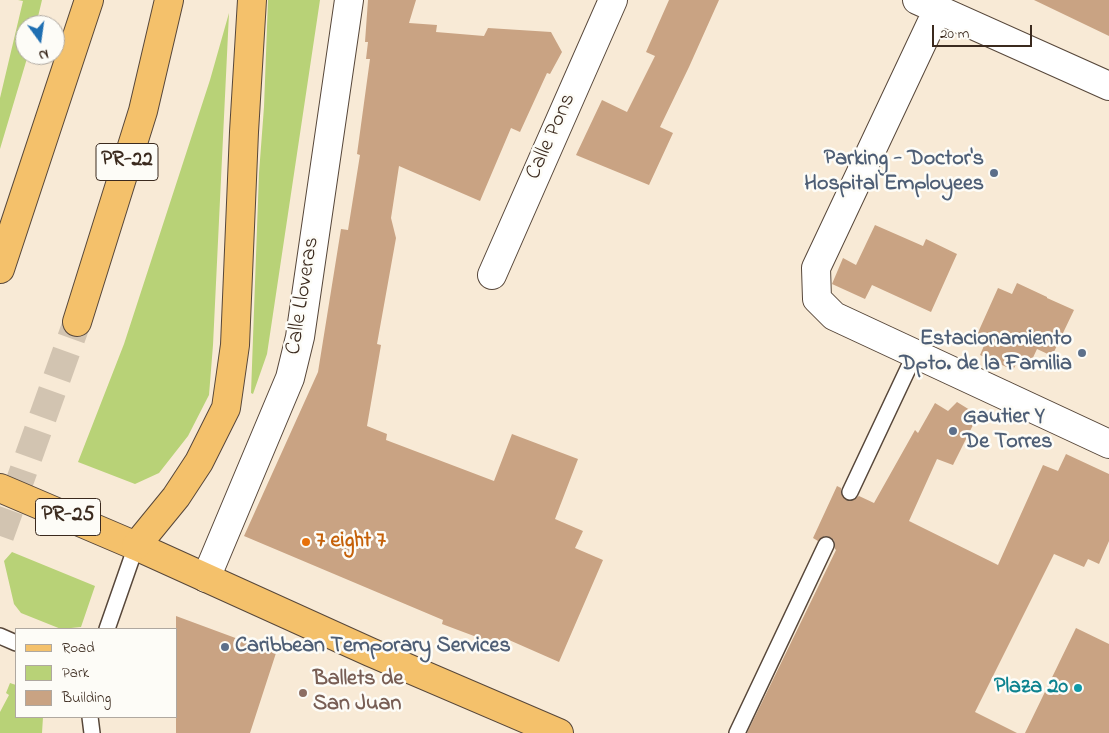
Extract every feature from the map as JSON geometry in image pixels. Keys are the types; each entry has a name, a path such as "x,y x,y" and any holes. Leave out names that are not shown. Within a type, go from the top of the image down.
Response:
{"main road":[{"path":"0,269 88,0"},
{"name":"PR-22","path":"76,322 143,111 169,0"},
{"path":"136,546 176,497 199,462 226,408 236,345 244,132 252,0"},
{"name":"PR-25","path":"0,488 136,546 370,652 560,733"}],"street":[{"name":"Calle Lloveras","path":"206,578 290,378 298,345 349,0"},
{"name":"Calle Pons","path":"492,275 613,0"},
{"path":"1109,86 927,4 816,268 817,299 834,316 1109,444"}],"lane":[{"path":"850,492 915,354"},
{"path":"737,733 826,544"},
{"path":"107,628 136,546"},
{"path":"0,636 15,643"},
{"path":"90,718 92,733"}],"green space":[{"path":"18,0 42,0 38,15 20,15 23,1"},
{"path":"268,0 320,0 267,354 253,394 251,393 259,173 264,107"},
{"path":"229,13 209,395 188,436 159,473 135,484 78,462 124,344 210,80"},
{"path":"15,35 15,65 25,65 0,149 0,98"},
{"path":"12,552 95,586 81,627 58,628 21,613 14,604 4,561"},
{"path":"10,683 15,685 15,718 43,718 42,733 0,733 0,712 9,695 6,693"}],"building":[{"path":"368,0 416,0 409,23 437,25 436,32 484,36 488,28 551,32 562,52 550,74 547,73 520,132 511,128 480,201 399,166 391,218 396,238 377,344 381,345 367,426 387,434 386,440 494,481 512,434 578,459 555,519 583,531 575,548 603,560 559,662 509,640 506,648 442,624 443,620 244,536 318,372 341,229 348,230 360,155 357,154 370,59 366,59 368,42 365,42"},
{"path":"669,0 719,0 660,127 673,133 649,185 576,155 602,100 627,112 655,56 646,52"},
{"path":"1034,0 1109,0 1109,36"},
{"path":"875,225 923,246 926,239 957,254 931,312 872,285 865,299 832,284 843,258 856,265"},
{"path":"1017,283 1074,310 1052,356 1037,349 1030,364 1019,359 1013,370 980,355 986,341 976,337 998,288 1012,294"},
{"path":"957,402 978,415 953,465 937,459 909,521 998,565 1043,465 1058,471 1066,454 1109,474 1109,541 1099,564 1088,559 1084,567 1054,554 975,712 1017,733 747,733 836,550 834,540 830,537 825,536 818,541 813,538 837,486 841,488 841,493 846,500 851,501 859,496 874,503 915,430 918,433 935,403 948,411"},
{"path":"176,616 276,653 250,733 176,733 176,718 178,718 178,628 176,628"},
{"name":"Plaza 20","path":"1076,628 1109,644 1109,733 1025,733"}],"tunnel":[{"path":"0,536 77,322"}],"place":[{"name":"Parking - Doctor's Hospital Employees","path":"994,173"},
{"name":"Estacionamiento Dpto. de la Familia","path":"1082,353"},
{"name":"Gautier Y De Torres","path":"953,431"},
{"name":"7 eight 7","path":"306,542"},
{"name":"Caribbean Temporary Services","path":"225,647"},
{"name":"Plaza 20","path":"1078,688"},
{"name":"Ballets de San Juan","path":"303,693"}]}
